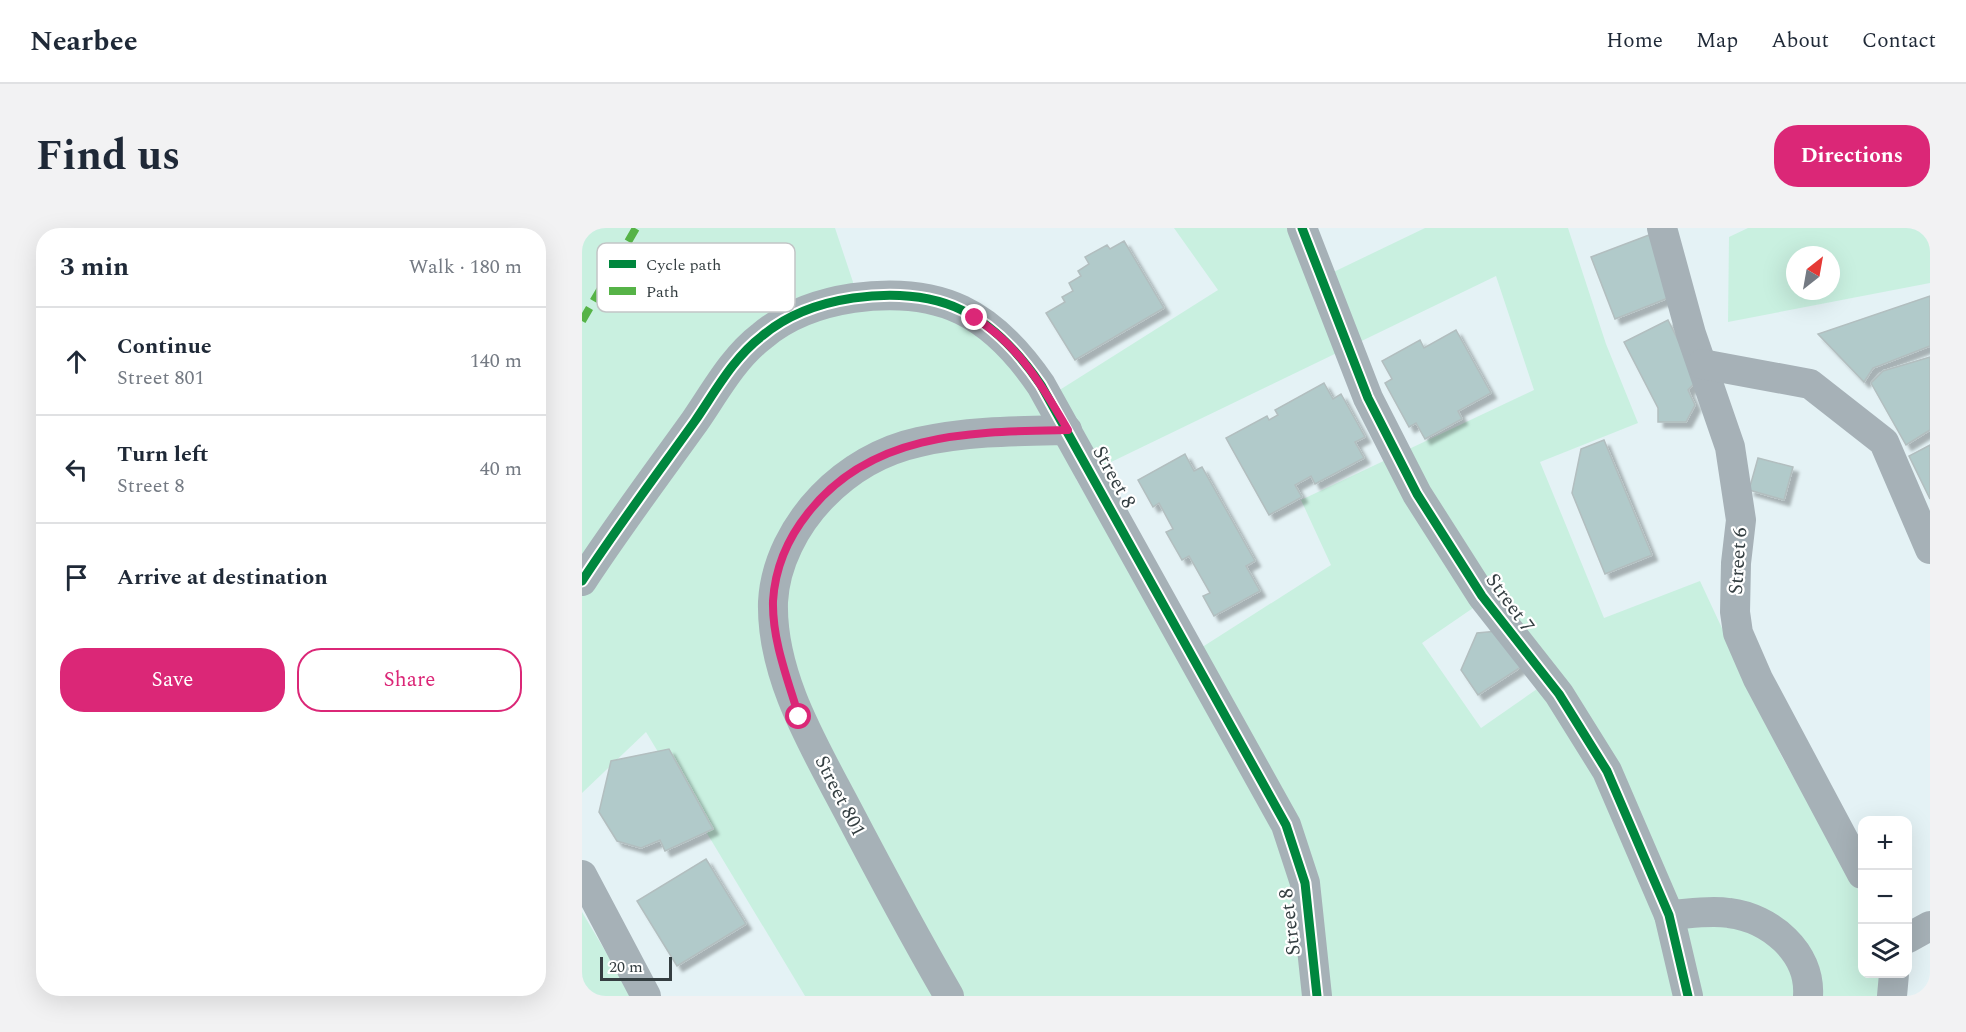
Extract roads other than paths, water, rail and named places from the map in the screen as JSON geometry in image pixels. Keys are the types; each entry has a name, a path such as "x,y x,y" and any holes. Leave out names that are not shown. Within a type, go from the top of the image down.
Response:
{"street":[{"name":"Street 7","path":"1302,228 1368,398 1390,446 1447,544 1482,596 1559,694 1585,732 1624,808 1669,915 1688,996"},
{"name":"Street 6","path":"1662,228 1702,364 1730,447 1741,520 1735,612 1738,633 1758,680 1861,870"},
{"name":"Street 8","path":"582,581 744,353 772,329 818,305 901,294 934,299 992,328 1024,360 1068,430 1286,825 1305,883 1317,996"},
{"path":"1702,364 1810,384 1884,442 1930,549"},
{"name":"Street 801","path":"949,996 898,909 799,717 775,627 773,601 780,563 800,523 816,503 831,487 872,458 917,442 949,436 986,432 1068,430"},
{"path":"582,875 646,996"},
{"path":"1669,915 1731,913 1769,927 1781,935 1801,959 1806,971 1808,996"},
{"path":"1912,936 1930,926"},
{"path":"1892,996 1894,978"}]}
